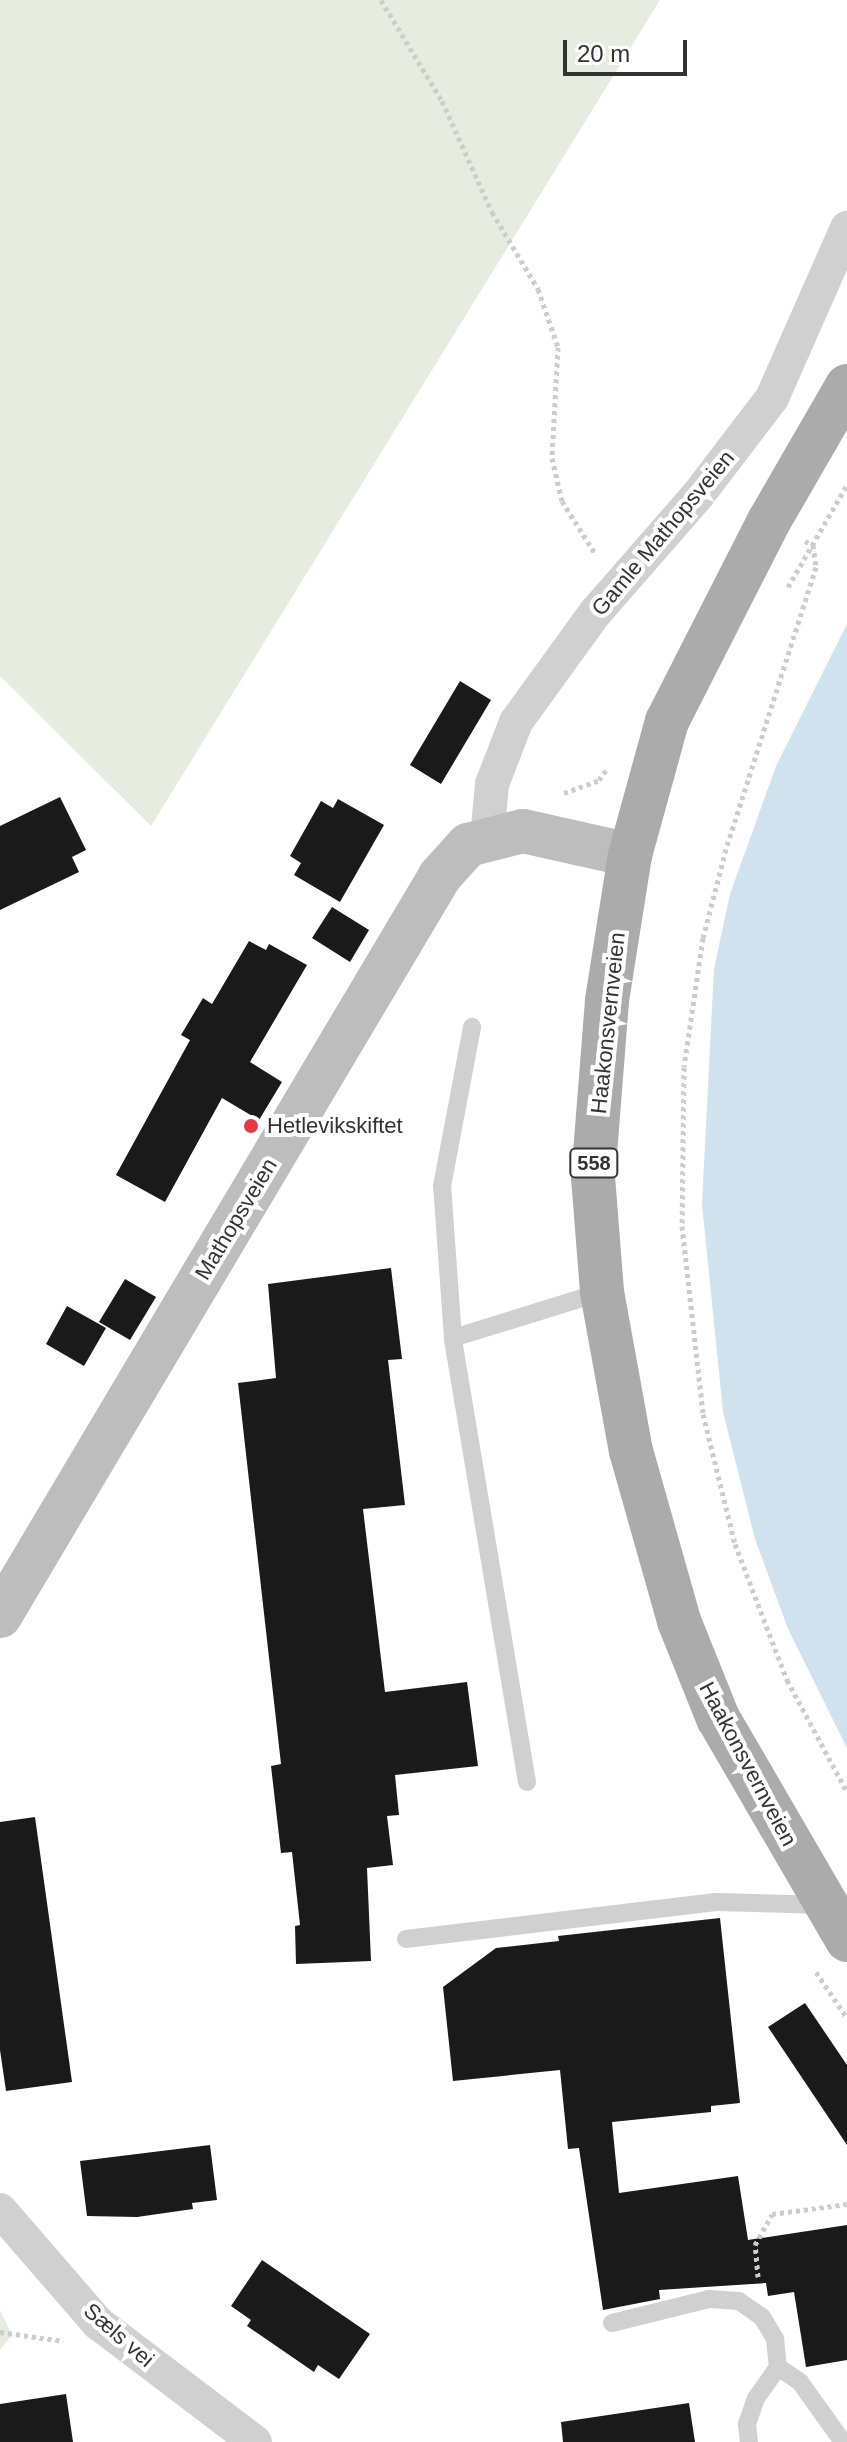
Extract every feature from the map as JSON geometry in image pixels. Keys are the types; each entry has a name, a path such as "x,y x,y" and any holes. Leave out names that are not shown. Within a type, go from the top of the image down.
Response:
{"main road":[{"name":"Haakonsvernveien","path":"836,1922 718,1718 679,1621 631,1451 602,1292 593,1177 607,1001 630,855 667,721 769,521 847,386"},
{"name":"Mathopsveien","path":"0,1616 440,876 489,817 523,831 630,855"}],"street":[{"name":"Gamle Mathopsveien","path":"489,817 516,722 617,587 698,495 772,398 847,228"},
{"name":"Sæls vei","path":"0,2210 98,2323 255,2442"}],"lane":[{"path":"472,1027 442,1186 453,1338 527,1782"},
{"path":"453,1338 602,1292"},
{"name":"Haakonsvernveien","path":"406,1939 716,1902 836,1922"},
{"path":"612,2323 709,2299 739,2301 762,2317 775,2339 778,2367 756,2398 747,2424 749,2442"},
{"path":"778,2367 800,2382 843,2442"}],"path":[{"path":"381,0 442,101 492,212 538,289 558,347 552,458 562,501 617,587"},
{"path":"782,596 847,485"},
{"path":"813,545 816,567 726,849 703,938 684,1067 682,1226 703,1414 735,1544 787,1680 847,1792"},
{"path":"489,817 576,792 599,780 615,757"},
{"path":"762,2317 755,2245 761,2228 772,2214 847,2204"}],"shaded area":[{"path":"0,0 660,0 151,826 0,676"},
{"path":"0,2310 12,2335 0,2350"}],"water":[{"path":"847,624 847,1748 788,1629 755,1539 723,1412 702,1204 714,969 730,894 776,766"}],"building":[{"path":"460,681 491,700 441,784 410,765"},
{"path":"60,797 86,850 72,857 79,872 0,910 0,826"},
{"path":"338,799 384,825 340,902 294,875 301,863 290,856 321,801 333,808"},
{"path":"332,907 369,930 350,962 312,938"},
{"path":"249,941 266,950 269,944 307,965 250,1062 282,1082 259,1120 222,1098 165,1202 116,1175 190,1040 181,1035 203,998 212,1004"},
{"path":"391,1268 402,1359 388,1360 405,1505 363,1509 385,1692 467,1682 478,1766 395,1775 399,1815 387,1816 393,1865 367,1868 371,1961 296,1964 295,1926 300,1925 292,1852 281,1853 271,1766 281,1764 238,1383 276,1378 268,1284"},
{"path":"125,1279 156,1297 130,1340 99,1322"},
{"path":"67,1306 106,1328 84,1366 46,1344"},
{"path":"35,1817 72,2082 6,2091 0,2050 0,1822"},
{"path":"720,1918 740,2103 711,2106 711,2112 612,2122 619,2193 738,2176 748,2240 847,2225 847,2360 806,2367 794,2292 768,2296 766,2283 659,2290 660,2299 603,2310 579,2148 568,2149 560,2070 453,2081 443,1987 496,1948 559,1941 558,1936"},
{"path":"805,2003 847,2065 847,2145 768,2027"},
{"path":"210,2145 217,2200 192,2203 193,2209 137,2217 87,2216 80,2161"},
{"path":"262,2260 370,2334 339,2379 318,2365 314,2372 247,2326 251,2320 231,2306"},
{"path":"66,2394 73,2442 0,2442 0,2404"},
{"path":"689,2403 695,2442 563,2442 561,2422"}],"place":[{"name":"Hetlevikskiftet","path":"251,1126"}]}
